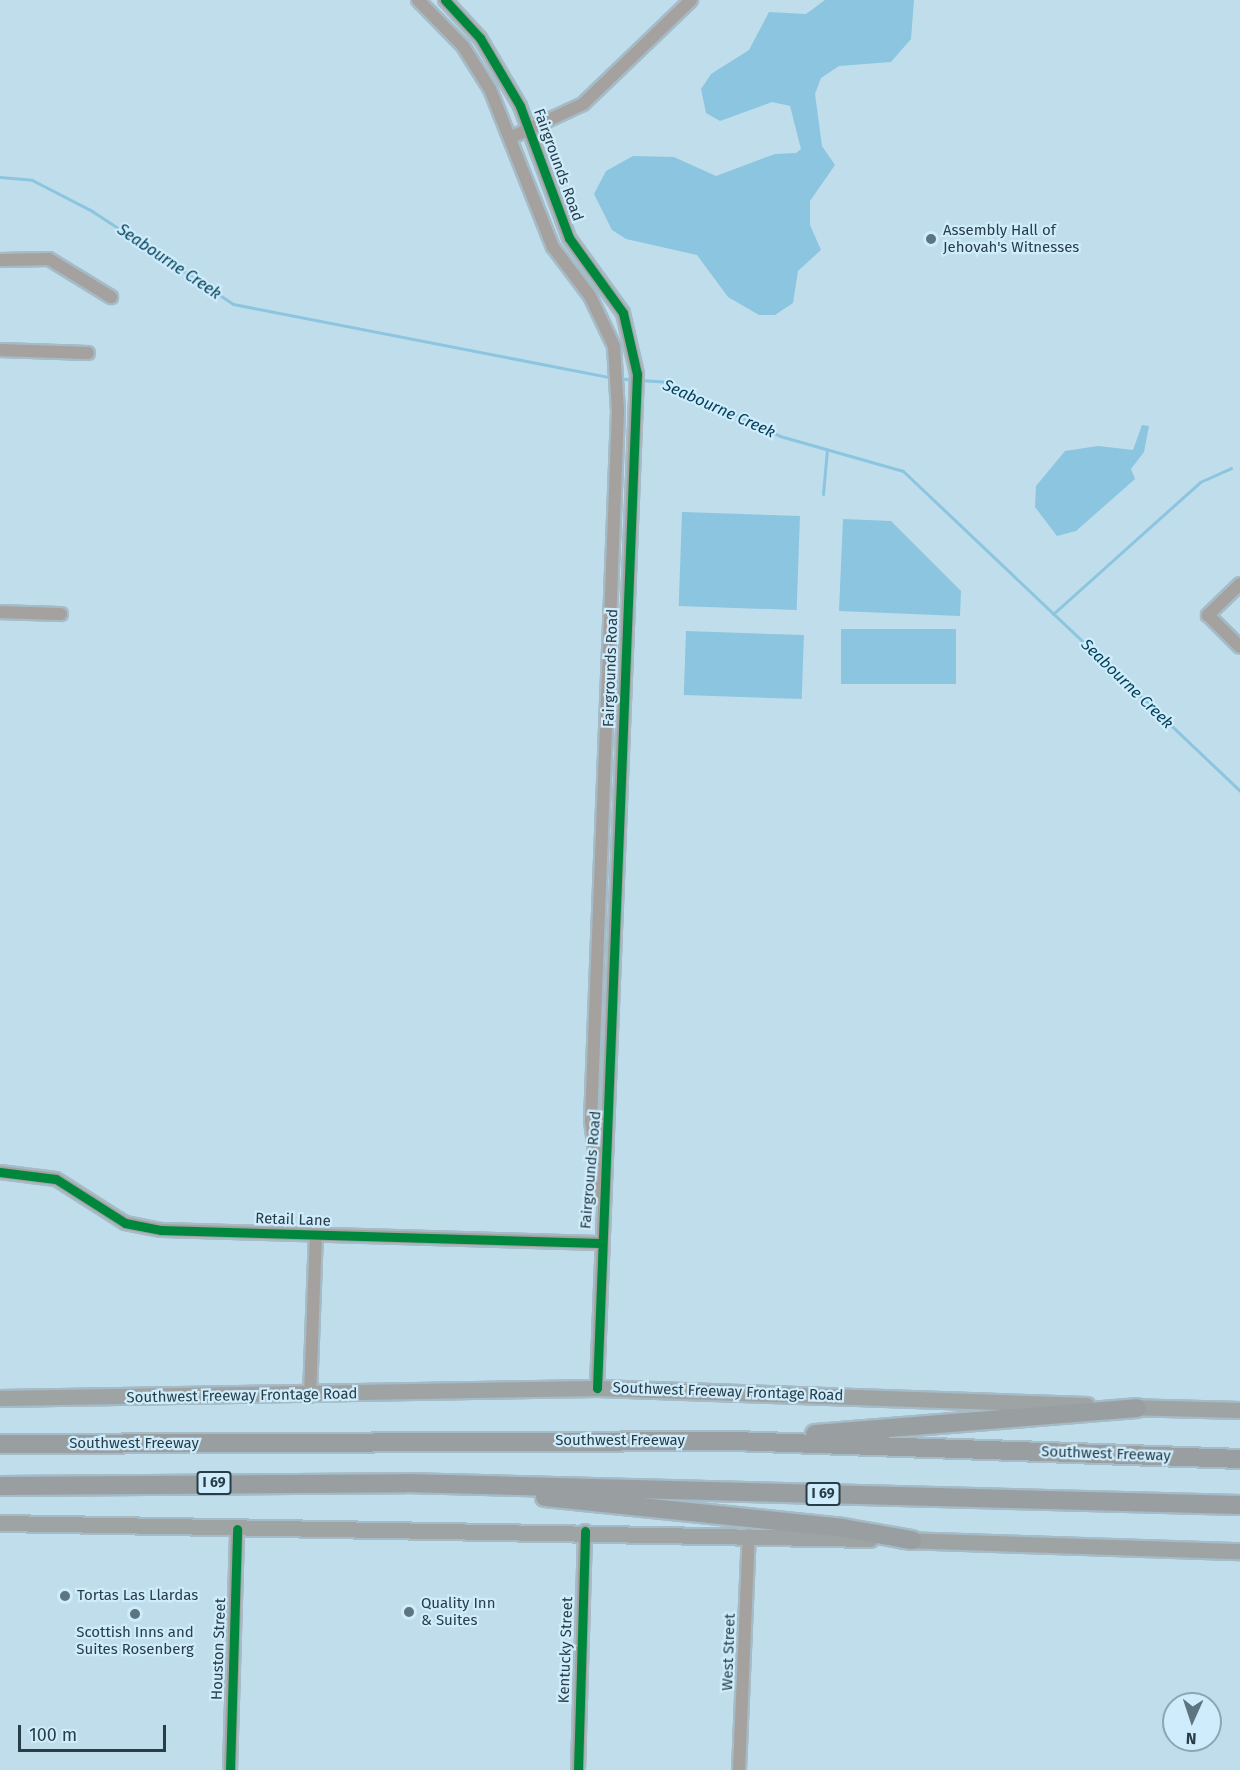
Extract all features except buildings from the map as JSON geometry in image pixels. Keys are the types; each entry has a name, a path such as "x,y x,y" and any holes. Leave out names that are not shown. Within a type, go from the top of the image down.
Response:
{"highway":[{"path":"733,1441 1137,1407"},
{"name":"Southwest Freeway","path":"3,1444 733,1441 1240,1459"},
{"path":"406,1483 843,1528 912,1540"},
{"name":"I 69","path":"0,1486 406,1483 1240,1505"}],"main road":[{"name":"Southwest Freeway Frontage Road","path":"3,1400 310,1396 597,1388 1240,1410"},
{"path":"0,1523 237,1529 585,1531 1240,1551"}],"street":[{"name":"Fairgrounds Road","path":"418,0 468,53 512,137 554,248 591,296 614,346 618,411 591,1121 602,1197 597,1388"},
{"name":"Fairgrounds Road","path":"445,0 480,38 529,130 569,238 617,304 632,342 637,412 609,1174 602,1197"},
{"path":"512,137 583,104 692,0"},
{"path":"0,260 49,259 111,297"},
{"path":"0,350 88,353"},
{"path":"1240,584 1208,615 1240,647"},
{"path":"0,612 61,614"},
{"name":"Retail Lane","path":"0,1172 56,1179 108,1214 141,1227 316,1236 600,1243"},
{"path":"310,1396 316,1236"},
{"name":"Houston Street","path":"230,1770 237,1529"},
{"name":"Kentucky Street","path":"578,1770 585,1531"},
{"name":"West Street","path":"739,1770 749,1535"}],"water":[{"path":"825,0 914,0 911,39 891,62 839,66 821,78 815,94 822,146 835,165 810,201 810,225 821,250 798,271 793,303 775,315 759,315 728,297 697,255 626,239 612,230 594,194 606,171 633,156 674,157 716,176 775,154 796,153 801,149 790,106 772,102 720,121 706,113 701,89 711,74 749,50 769,12 806,14"},
{"path":"1142,425 1149,426 1144,452 1131,469 1135,479 1076,531 1057,536 1035,507 1036,486 1065,451 1098,446 1133,450"},
{"path":"682,512 800,516 797,610 679,606"},
{"path":"843,519 891,521 961,591 960,616 839,611"},
{"path":"841,629 956,629 956,684 841,684"},
{"path":"686,631 804,635 802,699 684,695"}],"waterway":[{"name":"Seabourne Creek","path":"0,177 32,180 92,211 233,304 612,378"},
{"name":"Seabourne Creek","path":"619,378 633,380"},
{"name":"Seabourne Creek","path":"640,380 666,382 780,436 903,471 1240,791"},
{"path":"823,494 827,449"},
{"path":"1053,614 1200,482 1231,468"}],"cycle path":[{"path":"445,0 480,38 520,106 569,238 623,313 637,374 597,1388"},
{"path":"0,1172 56,1179 125,1223 161,1230 600,1243"},
{"path":"230,1770 237,1529"},
{"path":"578,1770 585,1531"}],"place":[{"name":"Assembly Hall of Jehovah's Witnesses","path":"931,239"},
{"name":"Tortas Las Llardas","path":"65,1596"},
{"name":"Quality Inn & Suites","path":"409,1612"},
{"name":"Scottish Inns and Suites Rosenberg","path":"135,1614"}]}
